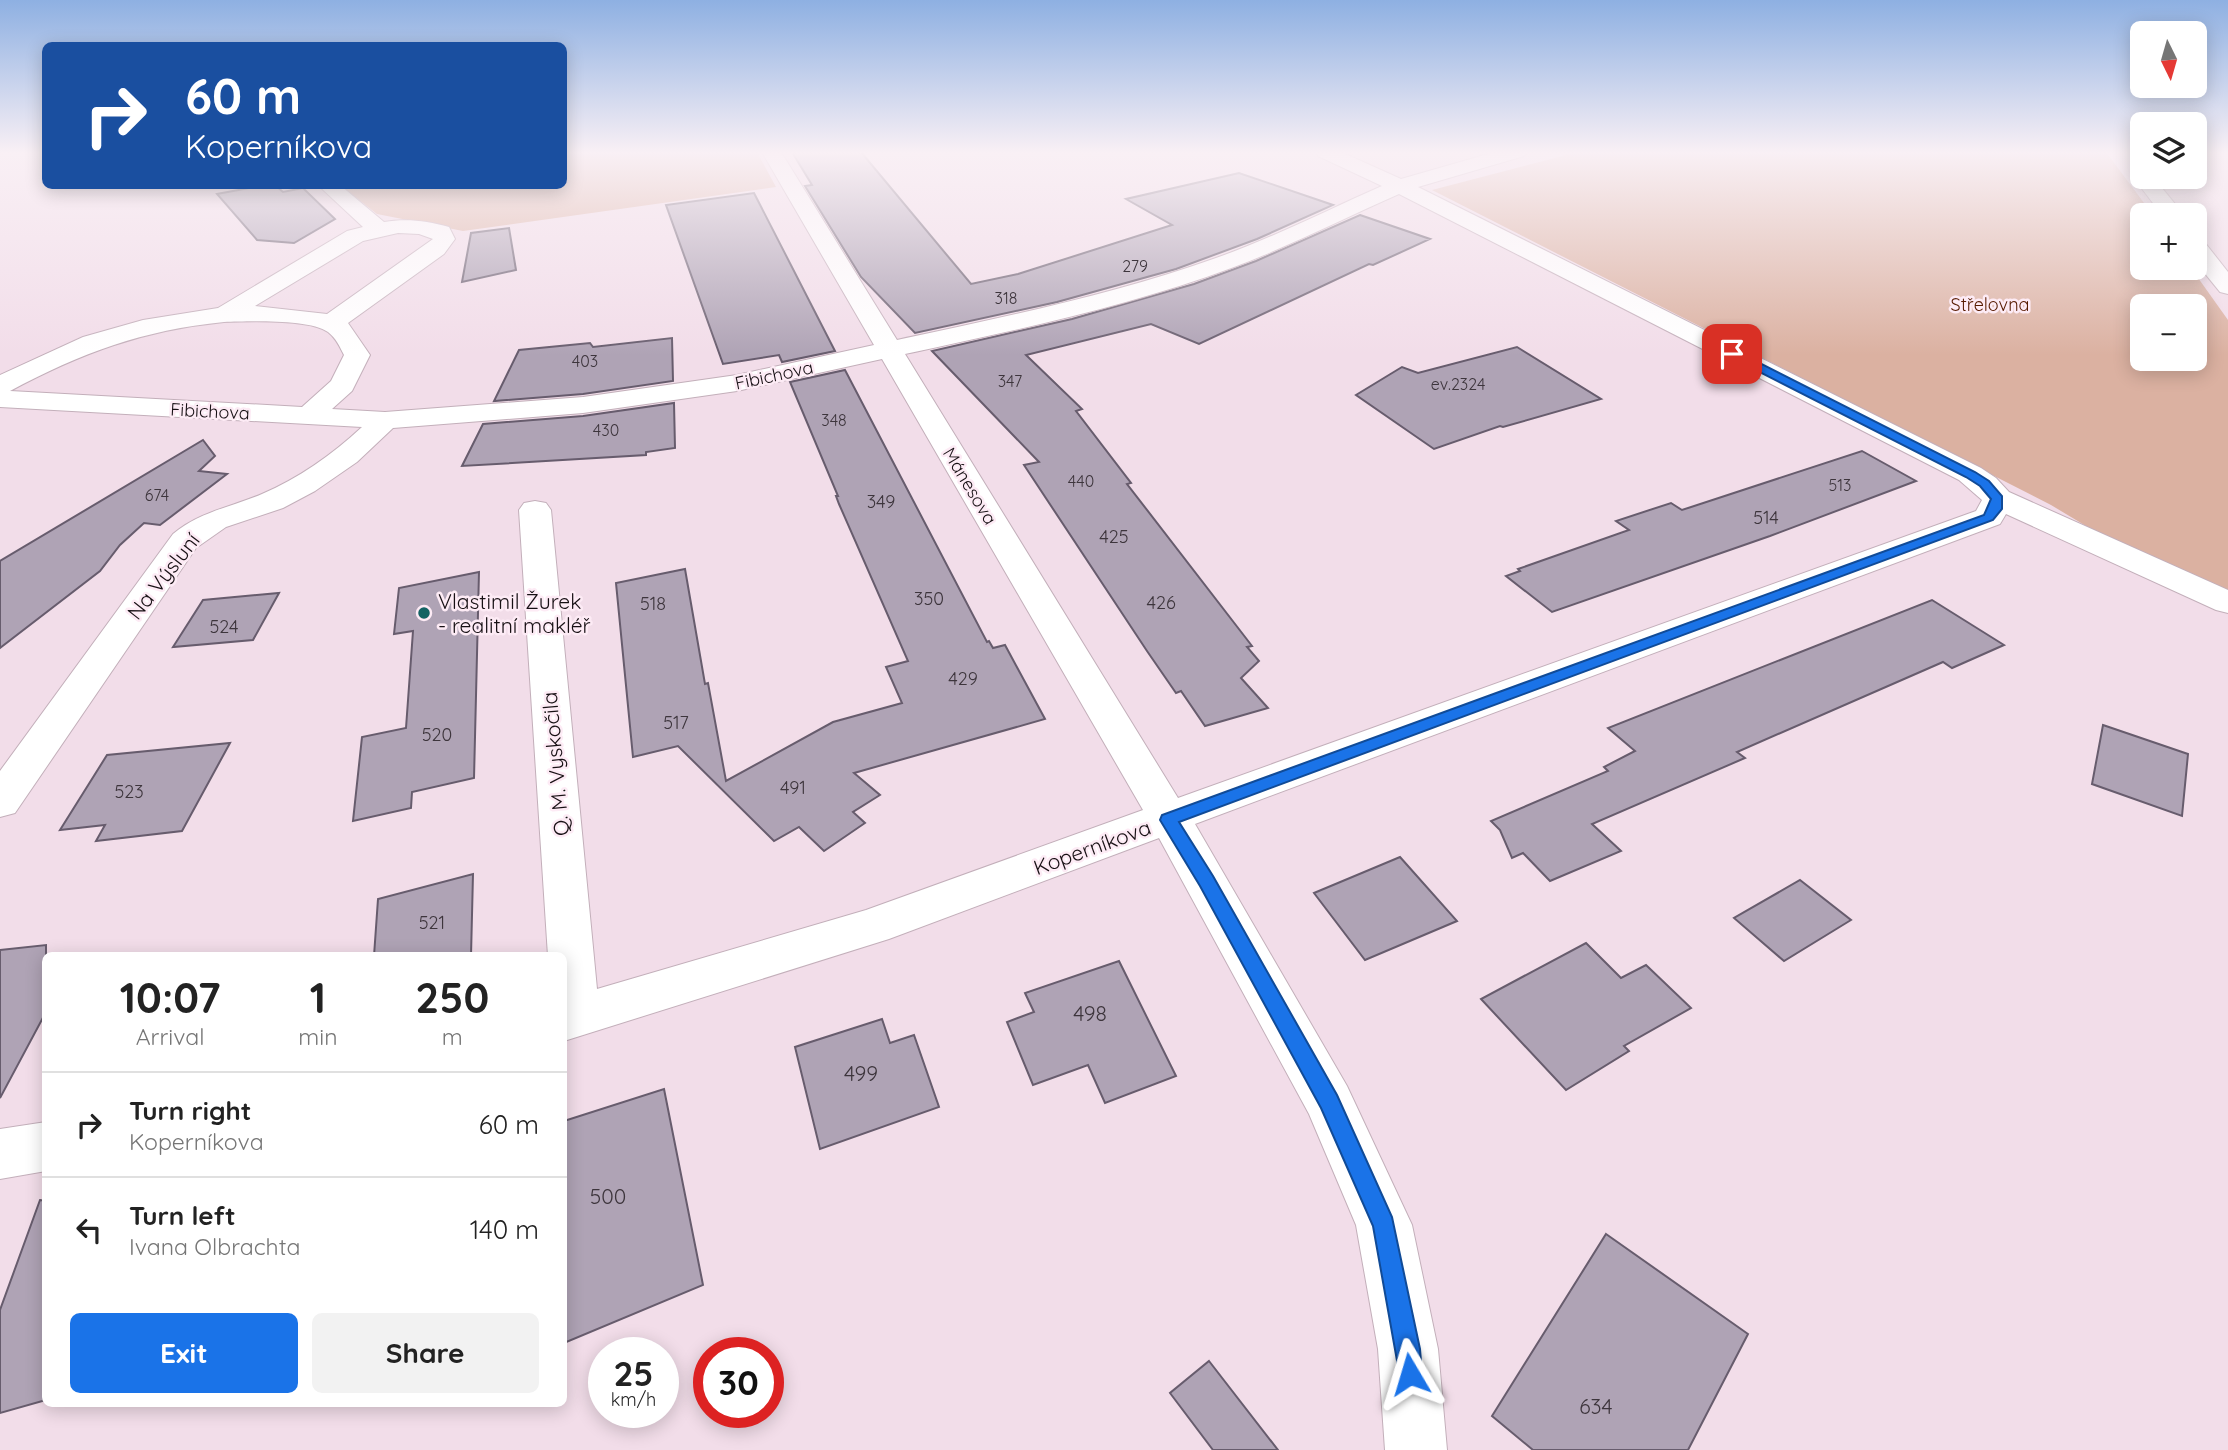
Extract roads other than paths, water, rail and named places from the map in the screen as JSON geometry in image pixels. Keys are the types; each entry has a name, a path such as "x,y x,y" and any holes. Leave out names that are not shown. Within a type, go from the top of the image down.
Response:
{"street":[{"path":"368,220 378,228"},
{"name":"Mánesova","path":"811,220 1168,820 1207,881 1329,1102 1384,1225 1408,1349 1416,1450"},
{"name":"Fibichova","path":"0,399 385,420 506,412 661,395 737,383 1048,315 1140,290 1227,262 1325,220"},
{"path":"1465,220 1970,474 1998,499 2228,603"},
{"path":"227,313 355,236 378,228 424,226 441,232 444,239 436,249 331,323"},
{"path":"2207,260 2228,287"},
{"path":"0,386 92,342 227,313 288,315 331,323 347,335 356,355 342,385 307,417"},
{"name":"Na Výsluní","path":"0,802 184,541 195,531 215,520 270,502 322,476 358,449 385,420"},
{"name":"Koperníkova","path":"570,1019 873,926 1168,820 1989,517 1998,499"},
{"name":"Q. M. Vyskočila","path":"535,510 565,952"},
{"name":"Q. M. Vyskočila","path":"567,975 570,1019"},
{"path":"0,1154 42,1147"}],"place":[{"name":"Vlastimil Žurek - realitní makléř","path":"424,613"}],"park label":[{"name":"Střelovna","path":"1990,304"}]}
